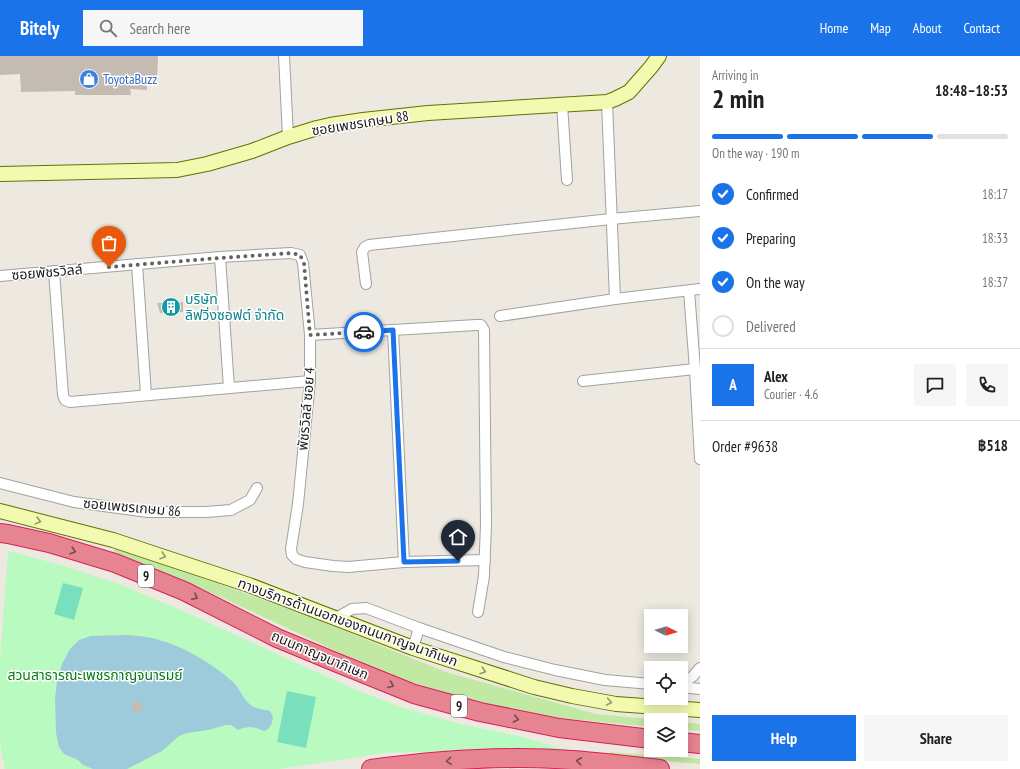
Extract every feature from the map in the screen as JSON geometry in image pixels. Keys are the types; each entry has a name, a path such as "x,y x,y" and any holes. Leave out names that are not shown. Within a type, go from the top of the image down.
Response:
{"highway":[{"name":"ถนนกาญจนาภิเษก","path":"3,533 49,543 115,563 184,591 277,638 414,694 480,712 559,728 644,738"},
{"path":"688,743 700,744"},
{"path":"371,769 458,760 520,758 572,760 660,769"}],"main road":[{"name":"ซอยเพชรเกษม 88","path":"0,174 178,170 207,164 252,151 288,137 330,125 428,113 607,102 629,92 659,56"},
{"name":"ทางบริการด้านนอกของถนนกาญจนาภิเษก","path":"0,511 93,535 158,555 249,585 413,648 534,687 616,704 700,710"}],"street":[{"path":"284,56 288,137"},
{"path":"607,102 615,299"},
{"path":"562,104 567,180"},
{"path":"366,284 362,252 365,247 369,245 700,211"},
{"name":"ซอยพัชรวิลล์","path":"0,276 291,253 300,255 304,263"},
{"path":"220,258 229,388"},
{"name":"พัชรวิลล์ ซอย 4","path":"304,263 310,335 310,381 298,504 291,548 292,555 296,559 305,562 348,567 404,562"},
{"path":"137,264 146,395"},
{"path":"54,271 63,395 65,400 70,402 310,381"},
{"path":"500,316 615,299 700,289"},
{"path":"688,291 697,375 700,454"},
{"path":"310,335 476,324 481,325 484,330 486,524 484,576 478,612"},
{"path":"393,330 404,562 485,560"},
{"path":"583,381 697,375"},
{"name":"ซอยเพชรเกษม 86","path":"0,483 74,502 148,512 206,512 231,510 250,500 257,488"},
{"path":"336,618 352,609 366,608 504,657 555,670 605,680 644,683"},
{"path":"413,648 419,628"},
{"path":"688,680 700,668"},
{"path":"688,687 700,689"}],"green space":[{"path":"116,546 313,618 446,672 596,714 644,718 644,726 541,716 506,709 394,678 199,587 113,553"},
{"name":"สวนสาธารณะเพชรกาญจนารมย์","path":"8,551 61,565 119,584 185,612 354,689 401,707 460,724 519,736 566,750 473,750 386,753 279,769 5,769 0,738 0,660"},
{"path":"63,583 83,588 74,620 54,614"},
{"path":"287,691 316,697 306,748 277,742"},
{"path":"688,723 700,724 700,731 688,730"},
{"path":"610,752 644,755 644,757 700,759 700,764 609,756"}],"water":[{"path":"91,636 142,636 169,643 208,663 233,682 249,704 256,708 270,711 273,717 270,727 265,731 252,727 246,727 238,730 231,725 226,725 208,730 187,733 179,736 162,751 127,769 93,769 64,754 59,747 56,733 55,699 57,680 62,664 70,649 79,640"}],"building":[{"name":"ToyotaBuzz","path":"0,56 158,56 157,82 147,83 147,90 130,89 131,95 75,95 75,91 21,92 20,74 0,75"},
{"name":"บริษัท ลิฟวิ่งซอฟต์ จำกัด","path":"183,302 183,312 160,313 157,303"},
{"path":"137,701 141,703 143,707 141,711 137,713 133,711 131,707 133,703"}],"way so far":[{"path":"109,267 291,253 300,255 304,263 310,335 364,332"}],"place":[{"name":"ToyotaBuzz","path":"89,79"},
{"name":"บริษัท ลิฟวิ่งซอฟต์ จำกัด","path":"171,307"}],"route":[{"path":"364,332 393,330 404,562 458,561"}]}
